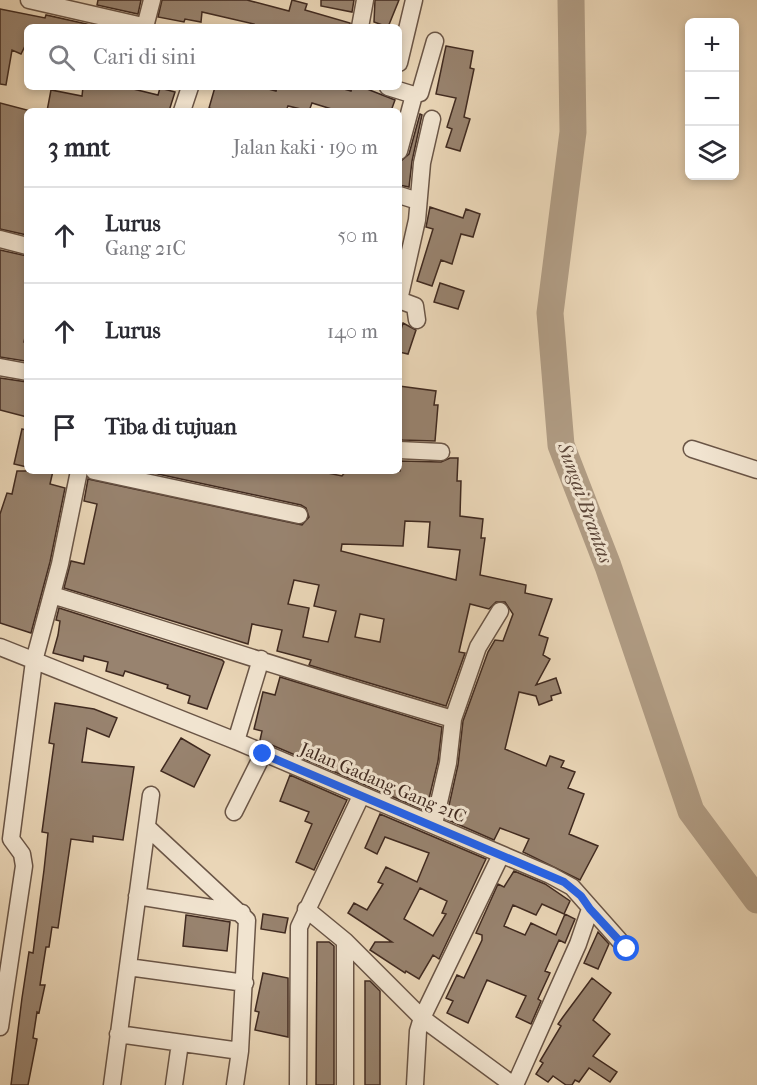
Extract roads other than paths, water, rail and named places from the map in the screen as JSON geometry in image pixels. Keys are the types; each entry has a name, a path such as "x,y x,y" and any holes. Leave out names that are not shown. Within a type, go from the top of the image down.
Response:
{"street":[{"path":"29,0 133,24"},
{"path":"147,24 152,0"},
{"path":"361,24 365,0"},
{"path":"402,50 414,0"},
{"path":"398,90 414,95 422,89 435,41"},
{"path":"184,108 189,90"},
{"path":"402,140 414,95"},
{"path":"402,287 417,220 425,147 432,119"},
{"path":"402,196 418,201"},
{"path":"0,239 24,245"},
{"path":"402,301 415,306 417,320"},
{"path":"0,367 24,371"},
{"path":"692,449 757,470"},
{"path":"402,450 441,452"},
{"path":"0,1027 24,866 22,854 11,839 34,661 52,595 78,474"},
{"path":"107,474 299,515"},
{"path":"52,595 261,659 309,677 453,719"},
{"path":"434,824 448,763 453,719 478,647 500,610"},
{"name":"Jalan Gadang Gang 21C","path":"0,647 236,741 550,875 572,887 627,949"},
{"path":"236,741 261,659"},
{"path":"234,812 263,754"},
{"path":"112,1085 152,795"},
{"path":"298,1085 299,927 361,796"},
{"path":"147,828 247,920 245,983 235,1085"},
{"path":"415,1085 418,1032 422,1018 501,855"},
{"path":"137,896 242,913"},
{"path":"306,909 345,941 422,1018 514,1085 578,944 590,909"},
{"path":"345,941 345,1085"},
{"path":"128,967 245,983"},
{"path":"118,1034 240,1051"},
{"path":"174,1085 180,1043"}],"waterway":[{"name":"Sungai Brantas","path":"571,0 573,132 550,313 561,445 608,566 691,811 757,900"}]}
